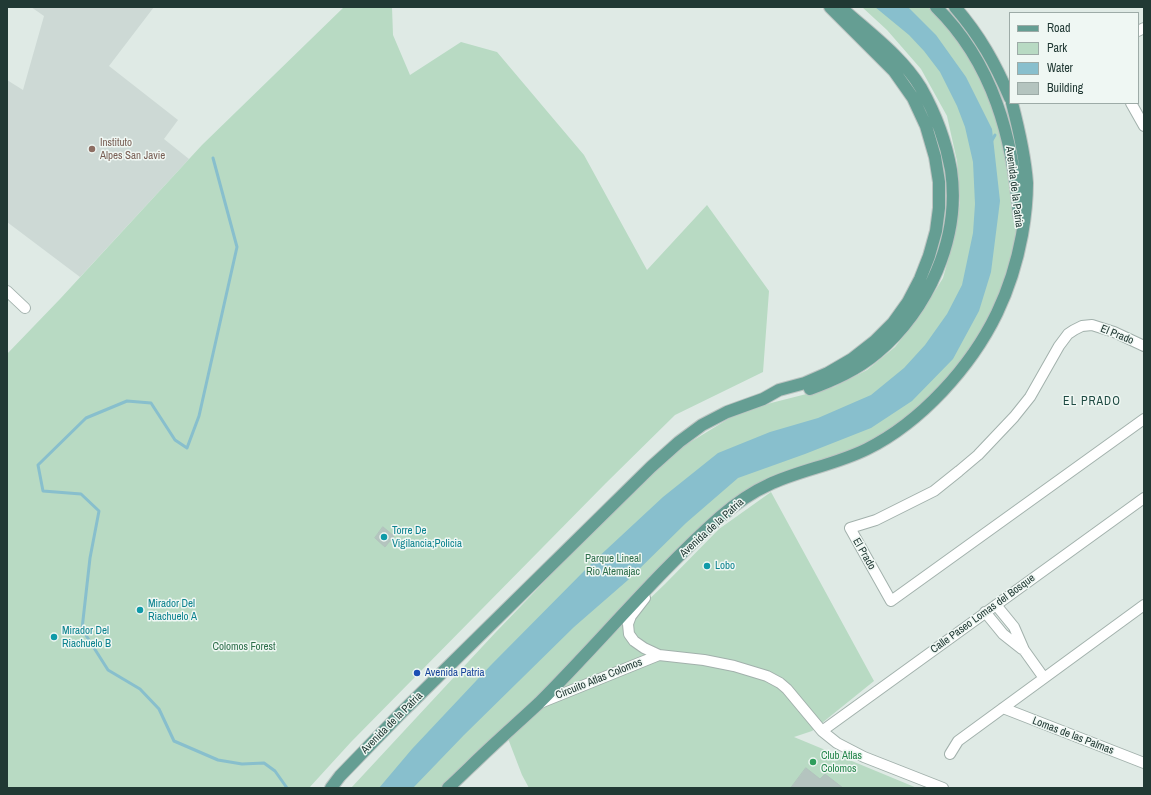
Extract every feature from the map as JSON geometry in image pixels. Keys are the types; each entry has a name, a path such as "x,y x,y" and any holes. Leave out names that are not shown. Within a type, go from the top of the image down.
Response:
{"main road":[{"name":"Avenida de la Patria","path":"331,788 340,776 400,714 651,467 679,442 702,425 727,412 762,399 779,390 805,383 828,373 852,359 875,342 908,302 920,279 929,256 936,232 939,208 938,182 934,157 926,126 913,98 894,71 830,7"},
{"name":"Avenida de la Patria","path":"762,399 781,397 832,381 854,369 876,354 896,335 918,309 933,281 943,252 950,218 952,187 948,156 928,100 913,77 897,57 840,7"},
{"name":"Avenida de la Patria","path":"936,7 966,42 983,71 995,96 1011,153 1017,192 1020,243"},
{"path":"955,7 984,45 999,72 1009,96"},
{"name":"Avenida de la Patria","path":"448,788 538,704 675,561 720,518 742,500 767,485 828,465 866,450 894,434 936,398 955,376 969,359 986,333 996,314 1006,292 1020,243 1025,217 1027,184 1022,142 1012,104"}],"street":[{"path":"1132,104 1144,126"},
{"path":"7,291 25,308"},
{"name":"El Prado","path":"1144,346 1114,332 1092,325 1082,326 1074,330 1068,334 1059,346 1030,397 1014,417 973,459 934,491 876,520 850,528 891,601 1144,419"},
{"name":"Calle Paseo Lomas del Bosque","path":"822,731 1144,498"},
{"name":"Circuito Atlas Colomos","path":"675,561 631,616 628,624 629,634 634,641 644,648 659,655 704,660 734,666 767,676 780,683 787,689 822,731 836,743 864,757 943,788"},
{"path":"996,605 1014,627 1024,650 1044,678"},
{"path":"950,754 958,741 1144,605"},
{"path":"986,612 1003,634 1024,650"},
{"name":"Circuito Atlas Colomos","path":"538,704 659,655"},
{"name":"Lomas de las Palmas","path":"1003,708 1144,763"}],"shaded area":[{"name":"Instituto Alpes San Javie","path":"31,7 154,7 109,66 178,120 164,139 189,159 80,277 7,222 7,80 23,90 44,16"}],"green space":[{"name":"Colomos Forest","path":"344,7 392,7 393,35 410,75 461,42 497,52 584,155 647,270 707,205 769,291 763,372 675,415 351,742 309,788 7,788 7,354 60,299 202,145"},
{"name":"Parque Lineal Rio Atemajac","path":"862,7 928,7 952,33 972,59 1000,119 1017,192 1020,243 1013,268 968,359 912,417 870,445 755,487 444,788 351,788 495,633 617,506 684,446 733,416 771,403 834,387 867,370 895,347 920,315 943,278 953,242 960,203 957,161 947,116 921,69 887,30"},
{"path":"771,492 874,681 812,731 794,737 917,788 529,788 522,775 507,736 665,584 719,529"}],"water":[{"path":"875,7 908,7 936,35 966,77 992,129 1000,201 991,272 979,311 953,359 912,401 871,428 738,478 686,523 628,580 574,627 464,735 413,788 379,788 412,749 491,665 593,562 663,497 718,453 770,432 818,418 871,395 904,368 925,345 947,314 962,285 973,233 975,204 973,162 965,127 957,106 940,72 924,51 909,35"}],"building":[{"name":"Torre De Vigilancia;Policia","path":"383,527 394,536 385,547 375,538"},
{"path":"806,768 820,779 825,774 843,788 791,788"}],"waterway":[{"path":"991,142 995,135"},
{"path":"213,158 237,247 199,416 187,448 175,440 151,403 127,401 86,418 38,465 43,491 81,494 99,511 90,558 82,629 108,670 140,689 159,709 174,741 218,760 242,764 264,763 275,771 287,788"}],"place":[{"name":"Instituto Alpes San Javie","path":"92,149"},
{"name":"Torre De Vigilancia;Policia","path":"384,537"},
{"name":"Lobo","path":"707,566"},
{"name":"Mirador Del Riachuelo A","path":"140,610"},
{"name":"Mirador Del Riachuelo B","path":"54,637"},
{"name":"Avenida Patria","path":"417,673"},
{"name":"Club Atlas Colomos","path":"813,762"}],"district":[{"name":"EL PRADO","path":"1092,402"}]}
